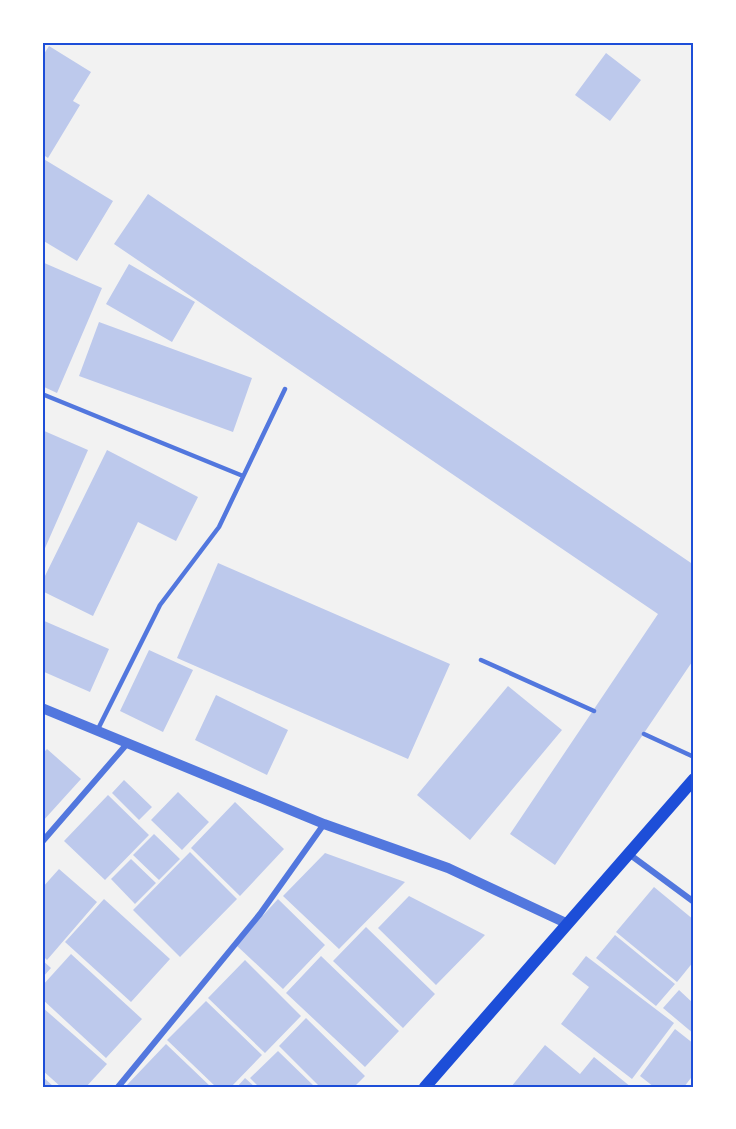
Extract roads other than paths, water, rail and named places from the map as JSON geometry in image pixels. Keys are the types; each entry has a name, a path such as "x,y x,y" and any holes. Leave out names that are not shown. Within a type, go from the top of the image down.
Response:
{"main road":[{"path":"425,1087 694,779"}],"street":[{"path":"42,708 126,745 324,824 448,868 568,924"},
{"path":"42,842 126,745"},
{"path":"118,1087 266,906 324,824"},
{"path":"629,854 694,902"}],"lane":[{"path":"97,732 160,605 219,527 285,389"},
{"path":"42,394 243,476"},
{"path":"481,660 594,711"},
{"path":"644,734 694,757"}]}
